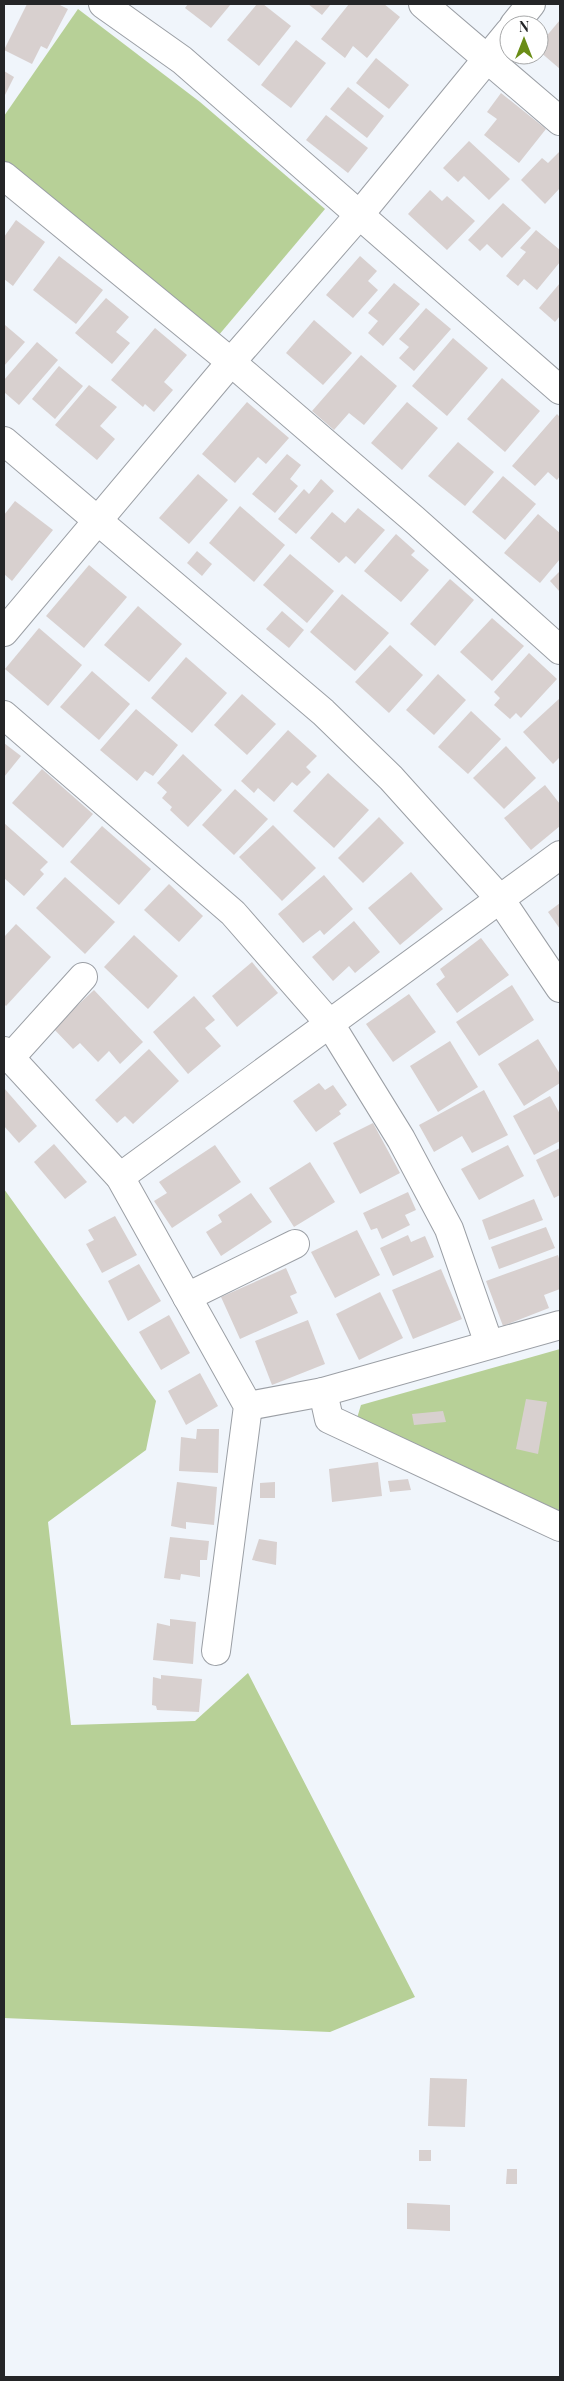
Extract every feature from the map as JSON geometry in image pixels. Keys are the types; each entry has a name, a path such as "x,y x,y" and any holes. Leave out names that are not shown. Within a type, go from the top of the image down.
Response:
{"street":[{"path":"103,4 182,60 560,390"},
{"path":"423,4 560,121"},
{"path":"522,15 531,4"},
{"path":"4,632 231,362 360,214 499,44"},
{"path":"4,176 231,362 418,522 560,650"},
{"path":"4,441 323,712 391,778 500,899 560,988"},
{"path":"4,715 233,913 330,1024 401,1139 448,1229 489,1344"},
{"path":"120,1177 560,855"},
{"path":"83,977 7,1054 120,1177 248,1406 216,1651"},
{"path":"187,1297 295,1244"},
{"path":"248,1406 323,1392 560,1325"},
{"path":"323,1392 329,1419 560,1527"}],"green space":[{"path":"78,9 200,102 325,209 218,336 4,163 4,116"},
{"path":"4,1189 156,1401 146,1450 48,1522 71,1725 195,1721 248,1673 415,1997 330,2032 4,2018"},
{"path":"560,1349 560,1511 357,1418 361,1405"}],"building":[{"path":"27,4 58,4 68,9 47,49 41,46 32,64 4,50"},
{"path":"188,4 231,4 211,28 185,8"},
{"path":"257,4 263,4 291,26 259,66 227,40"},
{"path":"308,4 331,4 322,15"},
{"path":"349,4 384,4 400,17 367,58 353,46 345,58 321,39"},
{"path":"560,20 560,69 549,60 549,33"},
{"path":"296,40 326,63 291,108 261,85"},
{"path":"376,58 409,85 389,109 356,83"},
{"path":"4,71 14,77 4,97"},
{"path":"348,87 384,116 367,138 330,109"},
{"path":"501,93 546,129 519,163 484,135 497,119 487,112"},
{"path":"326,115 368,148 348,173 306,140"},
{"path":"469,141 510,179 489,200 464,176 458,182 443,168"},
{"path":"560,151 560,188 545,204 521,180 542,158 548,163"},
{"path":"430,190 442,201 447,196 475,221 447,250 408,214"},
{"path":"503,203 531,228 502,258 487,244 480,251 468,240"},
{"path":"16,220 45,242 13,286 4,279 4,237"},
{"path":"536,230 560,250 560,262 537,290 524,279 518,286 506,276 526,252 520,248"},
{"path":"59,256 103,290 76,324 33,290"},
{"path":"360,256 377,271 368,281 378,290 353,318 326,295"},
{"path":"394,283 420,304 383,346 368,333 378,321 368,313"},
{"path":"560,283 560,316 555,322 539,308"},
{"path":"106,298 129,317 116,332 130,343 112,364 75,333"},
{"path":"426,308 451,329 414,371 399,358 409,347 399,339"},
{"path":"314,320 352,353 323,385 286,353"},
{"path":"4,326 25,342 4,366"},
{"path":"155,328 187,355 164,382 173,390 154,412 145,404 143,407 111,380"},
{"path":"453,338 488,368 447,416 412,386"},
{"path":"37,342 58,360 19,405 4,392 4,380"},
{"path":"361,355 397,386 364,425 349,413 334,430 312,411"},
{"path":"59,366 83,386 55,419 32,399"},
{"path":"502,378 540,411 505,452 467,419"},
{"path":"89,385 117,407 100,426 115,439 97,460 55,425"},
{"path":"247,402 289,438 266,464 258,457 235,483 202,454"},
{"path":"407,402 438,428 402,470 371,443"},
{"path":"557,414 560,417 560,476 557,480 548,472 535,486 512,466"},
{"path":"458,442 494,472 465,506 428,476"},
{"path":"287,454 301,465 290,479 298,486 275,513 252,494"},
{"path":"198,474 228,500 189,544 159,518"},
{"path":"503,476 536,504 505,540 472,512"},
{"path":"321,479 334,491 296,534 278,519 304,489 309,494"},
{"path":"15,501 53,530 12,581 4,574 4,515"},
{"path":"240,506 285,545 254,582 209,543"},
{"path":"358,508 385,530 355,564 346,556 339,563 310,538 332,512 345,523"},
{"path":"538,514 560,533 560,559 540,583 504,553"},
{"path":"396,534 415,551 411,555 429,570 401,602 364,571"},
{"path":"197,551 212,564 202,576 187,563"},
{"path":"290,554 334,591 307,623 263,585"},
{"path":"89,565 127,597 84,648 46,616"},
{"path":"560,571 560,592 550,581"},
{"path":"450,579 474,600 435,646 410,624"},
{"path":"342,594 389,633 355,671 310,632"},
{"path":"138,606 182,644 149,682 104,645"},
{"path":"282,611 304,630 289,648 266,629"},
{"path":"492,618 524,646 492,681 460,652"},
{"path":"39,628 82,665 48,706 5,669"},
{"path":"390,645 423,675 389,713 355,682"},
{"path":"529,653 557,679 521,718 516,713 510,719 494,705 500,698 494,692"},
{"path":"186,657 227,693 192,733 151,698"},
{"path":"92,671 130,704 99,740 60,707"},
{"path":"438,674 466,700 434,735 406,710"},
{"path":"242,694 276,724 247,755 214,725"},
{"path":"560,698 560,757 553,764 523,732"},
{"path":"136,709 178,745 153,776 145,771 137,781 100,750"},
{"path":"471,711 501,739 468,774 438,747"},
{"path":"288,730 317,756 306,767 311,772 297,786 292,782 274,802 258,788 254,793 241,781"},
{"path":"4,743 21,756 4,777"},
{"path":"506,746 536,778 504,809 473,778"},
{"path":"183,754 222,790 188,827 170,810 172,807 162,798 167,792 157,783"},
{"path":"42,769 93,814 63,848 12,803"},
{"path":"328,773 369,810 334,848 293,811"},
{"path":"545,785 560,804 560,826 531,850 504,818"},
{"path":"235,789 268,819 234,855 202,825"},
{"path":"379,817 404,843 363,883 338,858"},
{"path":"4,823 48,862 40,870 44,874 24,896 4,878"},
{"path":"273,825 316,868 282,901 239,857"},
{"path":"102,826 151,869 119,905 70,862"},
{"path":"411,872 443,909 400,945 368,908"},
{"path":"324,875 353,909 324,935 320,930 303,943 278,914"},
{"path":"65,877 115,922 85,954 36,908"},
{"path":"169,884 203,916 179,942 144,910"},
{"path":"560,903 560,929 548,912"},
{"path":"354,921 380,952 355,973 349,966 333,981 312,957"},
{"path":"16,924 51,957 6,1006 4,1004 4,937"},
{"path":"134,935 178,976 148,1009 104,967"},
{"path":"481,938 509,975 457,1013 436,984 445,977 440,969"},
{"path":"252,962 278,993 237,1027 212,996"},
{"path":"512,985 534,1020 479,1056 456,1022"},
{"path":"94,990 143,1042 120,1064 109,1051 98,1062 80,1043 73,1049 53,1028"},
{"path":"409,994 436,1032 393,1062 366,1024"},
{"path":"194,996 215,1020 205,1028 221,1046 188,1074 153,1032"},
{"path":"538,1039 560,1074 560,1083 524,1106 498,1064"},
{"path":"450,1041 478,1087 438,1112 410,1066"},
{"path":"149,1049 179,1081 133,1124 125,1116 117,1123 95,1100"},
{"path":"319,1083 325,1090 333,1085 347,1105 339,1111 341,1114 316,1132 293,1101"},
{"path":"4,1088 37,1126 19,1143 4,1126"},
{"path":"484,1090 508,1135 472,1153 462,1136 434,1152 419,1125"},
{"path":"550,1096 560,1114 560,1141 534,1155 513,1116"},
{"path":"373,1123 400,1173 360,1194 333,1143"},
{"path":"54,1144 87,1182 65,1199 34,1162"},
{"path":"215,1145 241,1182 172,1228 154,1201 167,1193 159,1182"},
{"path":"508,1145 524,1176 479,1200 461,1169"},
{"path":"560,1148 560,1195 554,1198 536,1160"},
{"path":"310,1162 335,1202 294,1227 269,1188"},
{"path":"408,1192 416,1210 405,1215 410,1225 382,1239 377,1228 371,1230 363,1213"},
{"path":"251,1193 272,1222 221,1256 206,1232 222,1222 218,1215"},
{"path":"534,1199 543,1220 489,1240 482,1220"},
{"path":"115,1216 137,1255 102,1273 86,1244 94,1240 88,1230"},
{"path":"546,1227 555,1248 499,1269 491,1247"},
{"path":"357,1230 380,1275 335,1298 311,1252"},
{"path":"408,1235 411,1242 425,1236 434,1257 393,1276 380,1248"},
{"path":"558,1255 560,1262 560,1289 544,1295 549,1308 503,1326 486,1281"},
{"path":"139,1264 161,1301 128,1321 108,1281"},
{"path":"286,1268 297,1293 290,1296 298,1313 240,1339 221,1297"},
{"path":"441,1269 462,1319 413,1339 392,1290"},
{"path":"380,1292 403,1338 359,1360 336,1314"},
{"path":"169,1315 190,1353 161,1370 139,1332"},
{"path":"308,1320 325,1364 272,1385 255,1341"},
{"path":"200,1373 218,1406 186,1425 168,1391"},
{"path":"526,1399 547,1402 538,1454 516,1449"},
{"path":"443,1411 446,1422 414,1425 412,1414"},
{"path":"197,1429 219,1429 218,1473 179,1471 181,1437 196,1439"},
{"path":"378,1462 382,1496 332,1502 329,1469"},
{"path":"408,1479 411,1490 390,1492 388,1481"},
{"path":"177,1482 217,1487 214,1525 186,1522 186,1529 171,1526"},
{"path":"275,1482 275,1498 260,1498 260,1483"},
{"path":"170,1537 209,1541 207,1560 200,1560 200,1577 181,1574 180,1580 164,1578"},
{"path":"259,1539 277,1542 276,1565 252,1560"},
{"path":"170,1619 196,1622 193,1664 153,1660 157,1623 170,1626"},
{"path":"161,1675 202,1679 199,1712 157,1710 156,1706 152,1705 153,1677 161,1679"},
{"path":"430,2078 467,2079 465,2127 428,2126"},
{"path":"419,2150 431,2150 431,2161 419,2161"},
{"path":"507,2169 517,2169 517,2184 506,2184"},
{"path":"407,2203 450,2205 450,2231 407,2229"}]}
